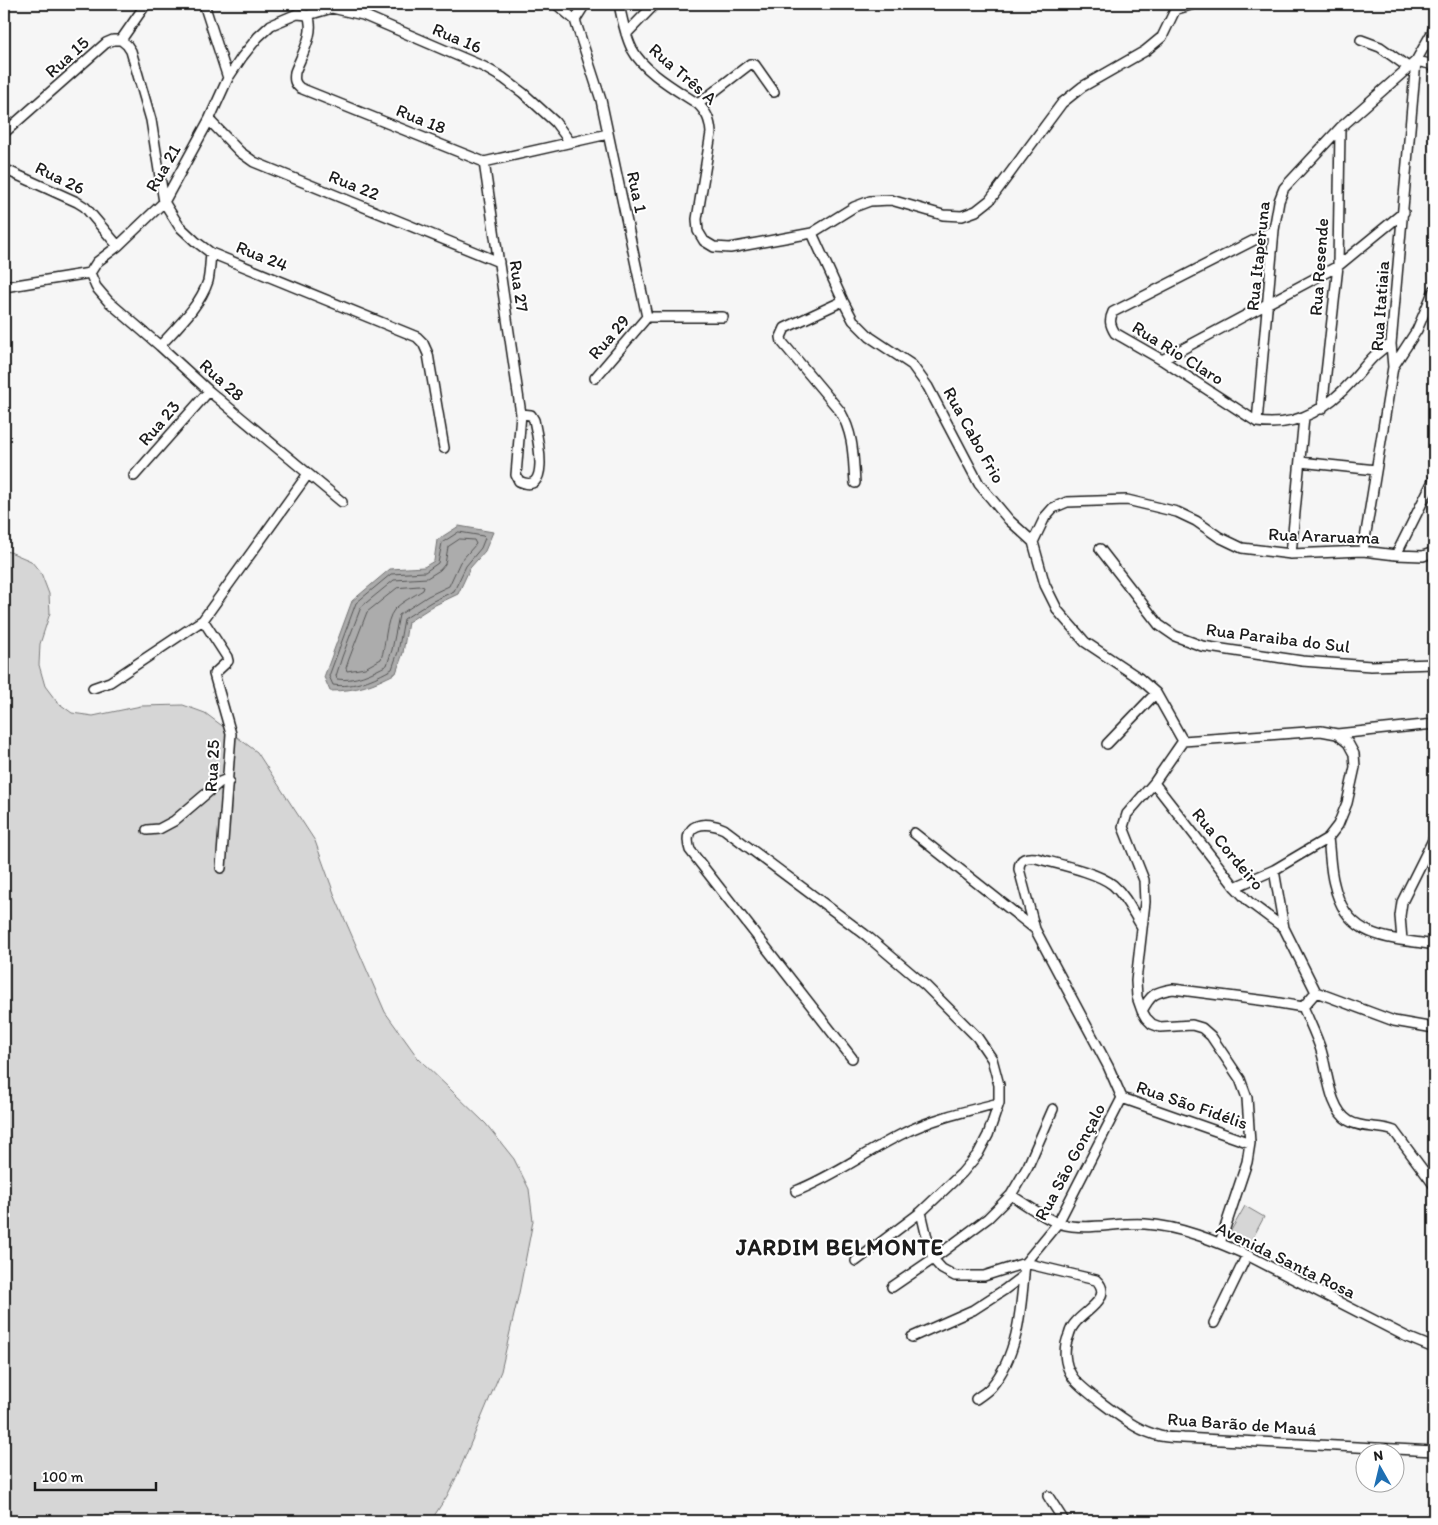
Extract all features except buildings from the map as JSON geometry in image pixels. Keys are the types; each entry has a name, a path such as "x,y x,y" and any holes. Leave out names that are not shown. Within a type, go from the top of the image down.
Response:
{"street":[{"path":"121,40 146,4"},
{"path":"204,4 228,78"},
{"path":"556,4 575,20 585,4"},
{"name":"Rua Três A","path":"619,4 632,50 643,64 698,104 710,121 711,133 697,219 698,230 704,241 714,247 730,248 812,232"},
{"path":"626,34 655,4"},
{"path":"812,232 870,201 891,200 943,215 962,216 976,211 990,200 1062,103 1082,87 1146,52 1162,36 1178,7 1194,4"},
{"name":"Rua 16","path":"308,15 332,8 363,15 484,67 524,93 555,122 570,142"},
{"name":"Rua 21","path":"90,273 97,262 118,246 164,202 209,120 228,78 258,37 271,26 297,14 308,15"},
{"name":"Rua 18","path":"308,15 311,20 310,31 294,78 300,88 484,162"},
{"name":"Rua 1","path":"575,20 601,100 647,317"},
{"name":"Rua Itaperuna","path":"1257,422 1269,304 1274,230 1279,201 1284,188 1340,128 1416,61 1434,29"},
{"name":"Rua 15","path":"4,133 106,43 113,40 121,40"},
{"name":"Rua 24","path":"121,40 131,51 151,120 164,202 179,226 194,241 211,253 417,337 428,354 444,448"},
{"path":"1361,40 1380,47 1408,67"},
{"path":"1416,61 1430,64 1434,68"},
{"name":"Rua Itatiaia","path":"1363,551 1394,366 1391,344 1416,61"},
{"path":"698,104 750,64 756,65 774,92"},
{"name":"Rua 22","path":"209,120 240,152 254,162 499,262"},
{"name":"Rua Resende","path":"1322,409 1338,266 1340,128"},
{"path":"484,162 608,134"},
{"name":"Rua 27","path":"484,162 521,414 516,475 519,481 525,484 532,483 537,479 540,470 540,458 534,420 531,415 521,414"},
{"name":"Rua 26","path":"4,169 77,202 92,215 118,246"},
{"path":"1162,360 1338,266 1404,212"},
{"name":"Rua Rio Claro","path":"1257,422 1162,360 1115,333 1111,327 1110,319 1113,312 1274,230"},
{"name":"Rua Cabo Frio","path":"812,232 853,320 870,337 912,365 928,387 979,484 1009,520 1033,542"},
{"path":"160,346 203,294 208,280 211,253"},
{"path":"4,286 90,273"},
{"name":"Rua 28","path":"90,273 96,287 108,301 209,391 342,502"},
{"path":"1394,366 1417,330 1434,290"},
{"path":"843,301 785,328 781,337 782,342 840,411 847,423 852,438 854,483"},
{"path":"647,317 723,317"},
{"name":"Rua 29","path":"595,378 647,317"},
{"path":"1257,422 1270,424 1289,422 1322,409 1352,382 1376,354 1391,344"},
{"name":"Rua 23","path":"134,476 209,391"},
{"path":"1291,554 1304,417"},
{"path":"1300,462 1376,470"},
{"path":"93,688 110,682 202,620 308,474"},
{"path":"1396,555 1434,479"},
{"name":"Rua Araruama","path":"1033,542 1044,517 1053,508 1067,502 1128,500 1178,512 1196,521 1219,537 1242,548 1291,554 1363,551 1423,556 1434,552"},
{"path":"1033,542 1045,586 1058,612 1085,642 1139,678 1156,693 1183,741"},
{"name":"Rua Paraiba do Sul","path":"1100,549 1159,625 1175,636 1202,646 1302,661 1371,666 1434,664"},
{"name":"Rua 25","path":"202,620 228,661 214,674 231,734 229,781 221,868"},
{"path":"1107,744 1156,693"},
{"path":"1183,741 1321,731 1337,734 1434,724"},
{"path":"1235,887 1274,870 1328,838 1338,825 1347,803 1355,767 1354,754 1348,743 1337,734"},
{"path":"1183,741 1154,783 1126,814 1123,827 1144,880 1146,902 1136,981 1137,997 1142,1010 1152,1024 1160,1027 1192,1025 1202,1028 1211,1036 1240,1079 1247,1098 1250,1143 1247,1162 1220,1243"},
{"path":"146,830 159,829 174,821 220,782 229,781"},
{"name":"Rua Cordeiro","path":"1154,783 1235,887 1249,902 1284,928"},
{"path":"852,1058 690,850 687,841 689,832 694,828 703,824 714,824 724,829 868,936 926,986 977,1037 992,1059 999,1085 999,1103 988,1135 978,1154 962,1174 921,1212 856,1261"},
{"path":"914,833 1035,929"},
{"path":"1328,838 1333,882 1338,901 1347,916 1359,927 1379,936 1434,945"},
{"path":"1402,940 1400,916 1402,902 1434,838"},
{"path":"1122,1098 1108,1066 1035,929 1019,864 1023,859 1029,857 1090,874 1112,885 1127,902 1142,927"},
{"name":"Rua Cordeiro","path":"1274,870 1284,928 1316,992"},
{"path":"1142,1010 1152,994 1173,989 1303,1007"},
{"path":"1303,1007 1316,992 1394,1022 1434,1028"},
{"path":"1303,1007 1320,1046 1336,1106 1341,1115 1350,1122 1386,1127 1394,1130 1434,1185"},
{"name":"Rua São Fidélis","path":"1122,1098 1250,1143"},
{"name":"Rua São Gonçalo","path":"1026,1264 1058,1223 1122,1098"},
{"path":"796,1191 822,1180 903,1133 957,1113 999,1103"},
{"path":"892,1287 934,1259 988,1218 1011,1195 1028,1166 1053,1109"},
{"path":"1011,1195 1058,1223"},
{"path":"921,1212 934,1259 942,1269 954,1276 984,1276 1026,1264 1013,1348 1004,1369 991,1388 976,1399"},
{"name":"Avenida Santa Rosa","path":"1058,1223 1073,1226 1120,1224 1163,1226 1220,1243 1407,1337 1434,1348"},
{"path":"1214,1323 1247,1255"},
{"name":"Rua Barão de Mauá","path":"1026,1264 1096,1280 1100,1284 1101,1296 1076,1322 1068,1335 1065,1349 1066,1363 1072,1377 1087,1391 1136,1426 1160,1436 1183,1438 1434,1451"},
{"path":"912,1337 973,1310 1024,1275"},
{"path":"1048,1496 1064,1521"},
{"path":"1427,1521 1434,1514"}],"shaded area":[{"path":"4,551 31,561 41,573 49,594 50,613 40,644 39,665 45,686 57,702 72,713 93,716 141,706 183,705 205,713 257,752 315,841 336,899 385,1012 418,1058 486,1124 514,1159 529,1189 533,1221 501,1371 457,1476 447,1496 429,1521 4,1521"},
{"path":"1245,1206 1264,1217 1249,1245 1229,1234"}],"water":[{"path":"459,526 493,532 485,551 470,568 458,594 433,606 408,622 403,653 396,673 364,686 348,690 330,691 324,677 352,601 390,569 424,567 434,561 437,540"}],"district":[{"name":"JARDIM BELMONTE","path":"840,1247"}]}
